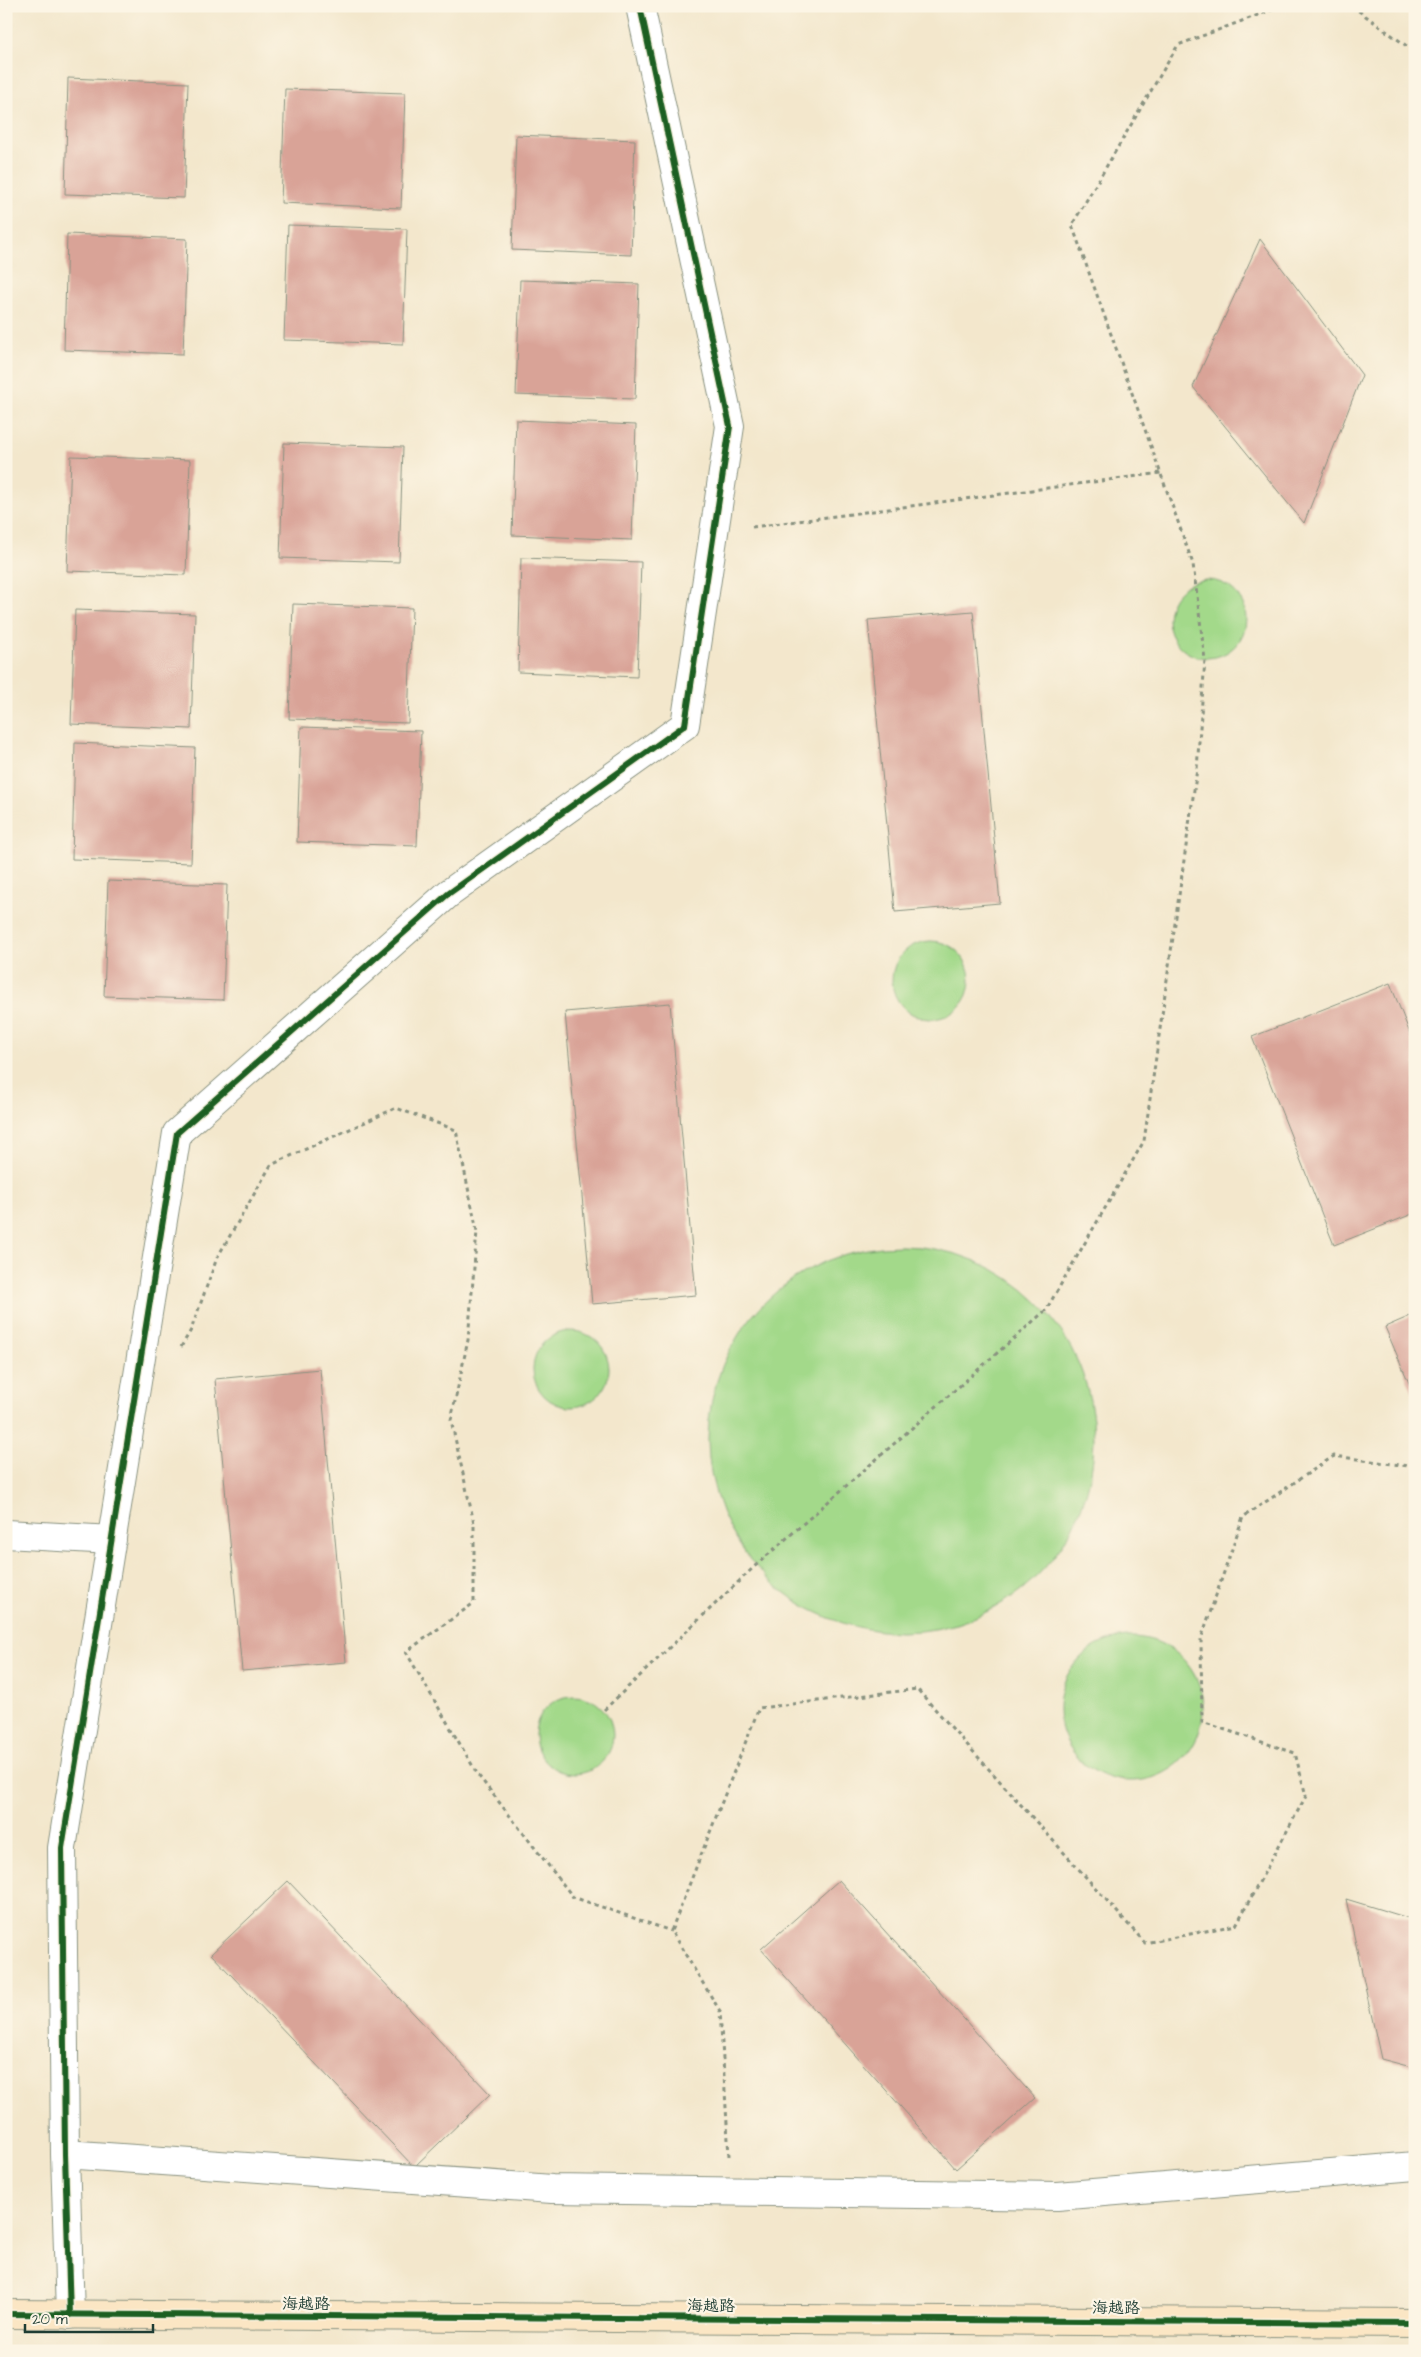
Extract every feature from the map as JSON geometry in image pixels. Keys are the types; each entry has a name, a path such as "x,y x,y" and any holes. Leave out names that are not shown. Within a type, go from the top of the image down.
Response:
{"street":[{"path":"70,2316 65,2154 62,1848 177,1133 448,894 685,725 730,426 640,6"},
{"path":"6,1534 112,1540"},
{"path":"65,2154 552,2189 1058,2196 1415,2166"},
{"name":"海越路","path":"6,2314 70,2316 1415,2323"}],"path":[{"path":"604,1710 754,1567 1046,1310 1144,1141 1197,769 1205,660 1193,564 1072,225 1178,45 1282,6"},
{"path":"1352,6 1415,52"},
{"path":"714,532 1160,474"},
{"path":"176,1354 191,1330 217,1258 271,1165 396,1108 456,1130 477,1231 468,1340 451,1420 474,1523 474,1603 406,1652 478,1775 573,1897 671,1932 720,2011 731,2191"},
{"path":"671,1932 759,1708 917,1689 1145,1943 1236,1925 1306,1796 1295,1752 1202,1722 1201,1638 1243,1517 1334,1456 1415,1468"}],"green space":[{"path":"1207,580 1222,583 1234,592 1243,604 1246,619 1243,634 1234,646 1222,655 1207,658 1192,655 1180,646 1171,634 1168,619 1171,604 1180,592 1192,583"},
{"path":"931,941 946,944 958,953 967,965 970,980 967,995 958,1007 946,1016 931,1019 916,1016 904,1007 895,995 892,980 895,965 904,953 916,944"},
{"path":"901,1246 939,1250 975,1261 1008,1278 1038,1302 1062,1332 1079,1365 1090,1401 1094,1439 1090,1477 1079,1513 1062,1546 1038,1576 1008,1600 975,1617 939,1628 901,1632 863,1628 827,1617 794,1600 764,1576 740,1546 723,1513 712,1477 708,1439 712,1401 723,1365 740,1332 764,1302 794,1278 827,1261 863,1250"},
{"path":"579,1331 592,1337 603,1348 609,1361 607,1384 592,1401 579,1407 563,1407 550,1401 535,1384 533,1361 539,1348 556,1333"},
{"path":"1131,1637 1145,1638 1159,1643 1171,1649 1182,1658 1191,1669 1197,1681 1202,1695 1202,1723 1197,1737 1191,1749 1182,1760 1171,1769 1159,1775 1145,1780 1131,1781 1117,1780 1103,1775 1091,1769 1080,1760 1071,1749 1065,1737 1060,1723 1059,1709 1060,1695 1065,1681 1071,1669 1080,1658 1091,1649 1103,1643 1117,1638"},
{"path":"574,1696 589,1699 601,1708 610,1720 613,1735 610,1750 601,1762 589,1771 574,1774 559,1771 547,1762 538,1750 535,1735 538,1720 547,1708 559,1699"}],"building":[{"path":"68,78 188,83 184,198 65,194"},
{"path":"285,89 405,93 401,208 281,203"},
{"path":"516,135 635,140 631,255 512,250"},
{"path":"288,225 407,229 403,344 284,340"},
{"path":"67,234 187,239 183,354 64,350"},
{"path":"1260,239 1362,375 1304,523 1193,387"},
{"path":"520,280 639,284 635,399 516,395"},
{"path":"516,420 636,425 632,540 512,535"},
{"path":"284,443 403,447 399,562 280,558"},
{"path":"71,456 190,460 186,575 67,571"},
{"path":"521,558 641,562 637,677 518,672"},
{"path":"293,604 412,608 408,723 289,719"},
{"path":"75,610 195,614 191,729 71,724"},
{"path":"973,611 1000,903 895,912 868,620"},
{"path":"301,727 421,731 417,846 297,842"},
{"path":"75,743 195,748 191,863 72,859"},
{"path":"108,881 227,885 223,1000 104,996"},
{"path":"1390,983 1415,1046 1415,1213 1334,1245 1252,1037"},
{"path":"670,1003 696,1295 592,1304 565,1012"},
{"path":"1415,1314 1415,1397 1385,1327"},
{"path":"320,1369 346,1662 242,1671 215,1379"},
{"path":"839,1880 1035,2098 956,2169 761,1949"},
{"path":"288,1881 490,2094 414,2167 211,1954"},
{"path":"1346,1899 1415,1920 1415,2068 1381,2059"}],"cycle path":[{"path":"70,2315 65,2154 62,1848 177,1133 448,894 685,725 730,426 640,6"},
{"path":"6,2314 1415,2323"}]}
